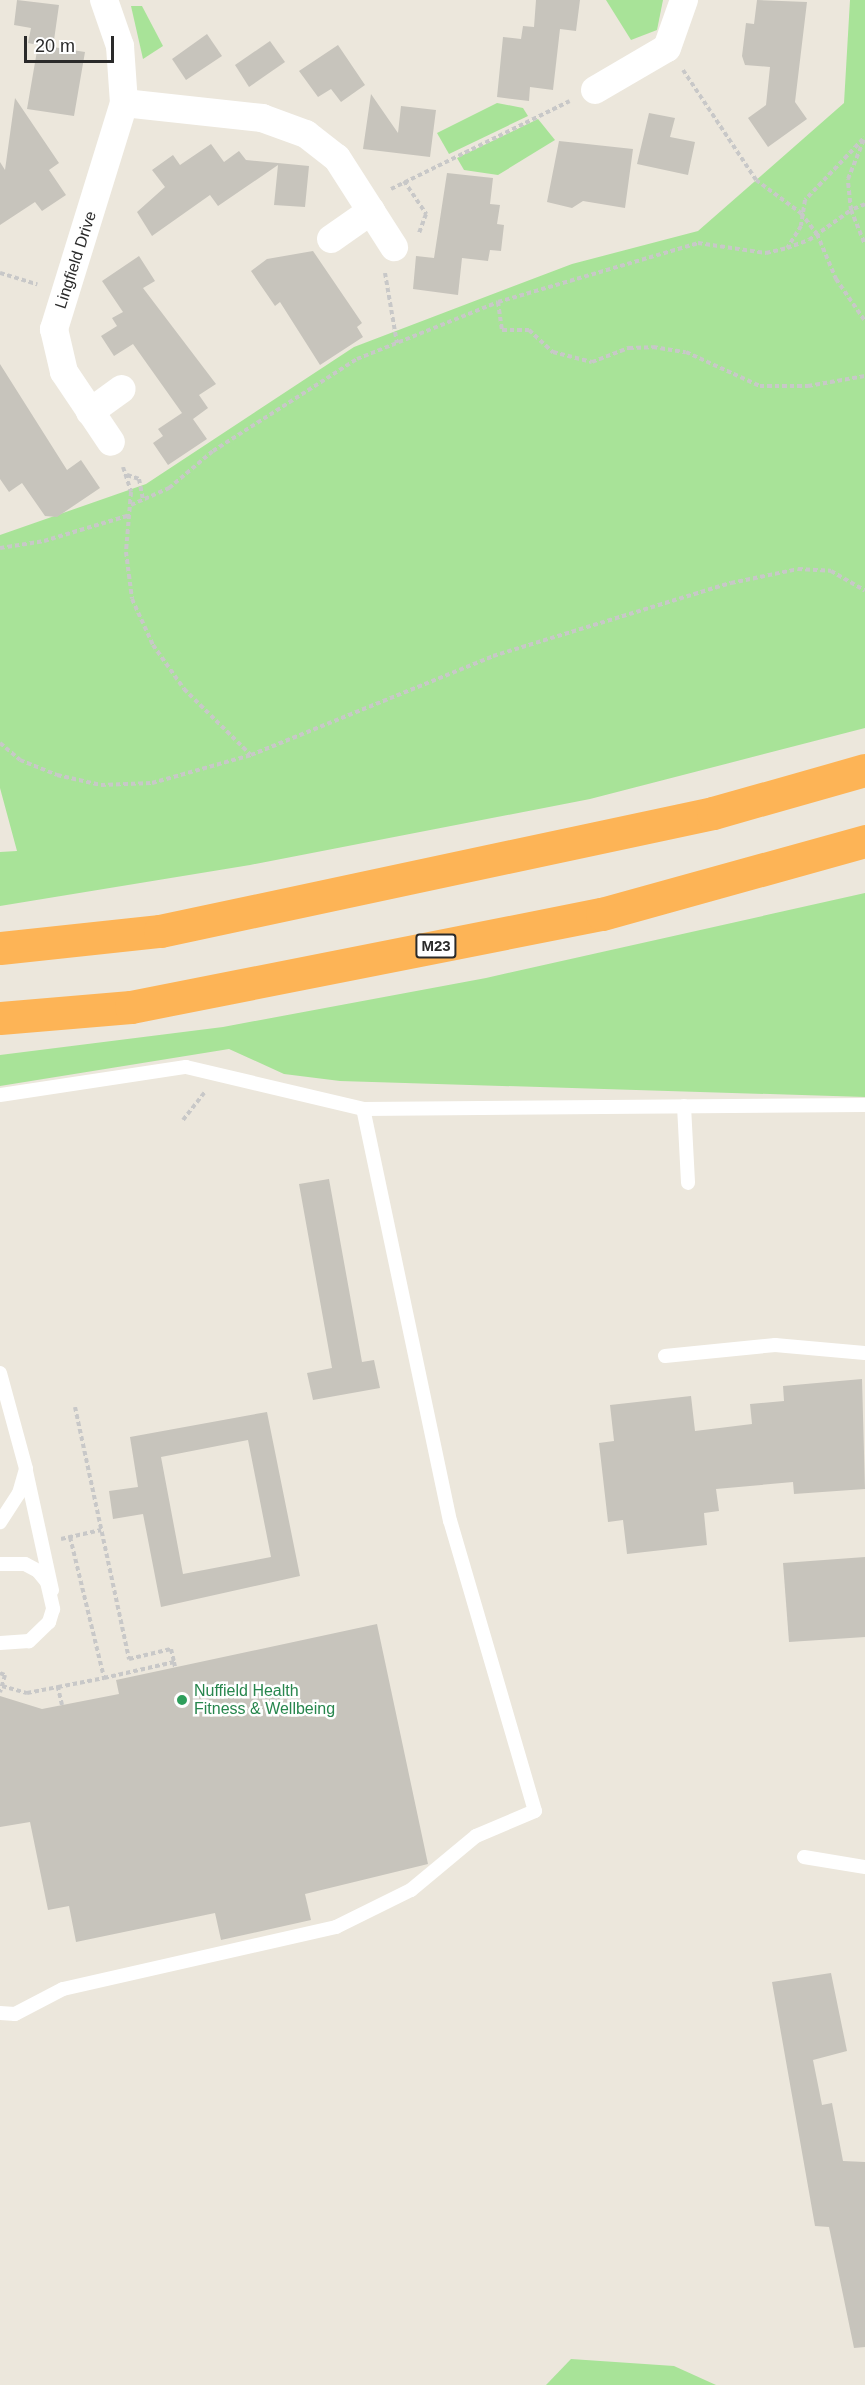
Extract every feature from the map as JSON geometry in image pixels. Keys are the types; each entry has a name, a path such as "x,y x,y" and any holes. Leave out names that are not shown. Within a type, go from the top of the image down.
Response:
{"highway":[{"path":"0,948 160,931 713,813 865,770"},
{"name":"M23","path":"0,1018 131,1007 590,916 865,841"}],"street":[{"name":"Lingfield Drive","path":"104,0 120,46 124,103 63,295 56,351 90,412 111,442"},
{"path":"595,90 667,48 684,0"},
{"path":"124,103 284,123 324,144 394,247"},
{"path":"331,239 369,208"},
{"path":"90,412 122,389"}],"lane":[{"path":"0,1095 186,1067 363,1109 865,1105"},
{"path":"684,1106 688,1183"},
{"path":"0,2013 15,2014 63,1989 336,1927 411,1890 476,1836 535,1811 450,1521 363,1109"},
{"path":"665,1356 776,1345 865,1353"},
{"path":"0,1373 45,1543 52,1595 49,1622 41,1634 17,1645 0,1644"},
{"path":"0,1522 19,1494 26,1469"},
{"path":"0,1564 26,1564 38,1571 52,1595"},
{"path":"804,1857 865,1867"}],"path":[{"path":"667,48 756,180 801,213 817,234 836,279 865,321"},
{"path":"369,208 406,180 595,90"},
{"path":"787,248 801,226 801,213 812,190 864,138"},
{"path":"864,138 848,179 850,210 865,244"},
{"path":"130,505 168,488 213,451 357,358 498,302 698,243 766,253 787,248 817,234 850,210 865,204"},
{"path":"0,273 63,295"},
{"path":"498,302 502,330 529,330 553,352 592,362 630,348 653,347 686,352 760,386 808,386 865,376"},
{"path":"111,442 127,475 130,505 127,576 153,645 184,688 251,755"},
{"path":"127,475 139,479 143,500"},
{"path":"0,548 44,541 130,515"},
{"path":"0,743 20,760 101,785 152,783 251,755 493,656 731,583 798,569 831,571 865,591"},
{"path":"2,1686 27,1693 175,1664 171,1649 129,1659 75,1407"},
{"path":"45,1543 102,1530"},
{"path":"70,1537 104,1678"},
{"path":"0,1673 5,1675 0,1692"},
{"path":"58,1687 62,1706"}],"green space":[{"path":"606,0 663,0 657,30 631,40"},
{"path":"850,0 865,0 865,728 590,799 250,865 0,906 0,852 17,851 0,788 0,535 146,484 354,347 572,264 698,231 844,103"},
{"path":"131,6 142,6 163,46 143,59"},
{"path":"497,103 523,108 528,116 449,154 437,133"},
{"path":"538,119 555,140 498,175 464,170 457,158"},
{"path":"865,893 865,1097 340,1081 284,1074 229,1049 0,1086 0,1055 223,1027 486,978"},
{"path":"571,2359 674,2366 716,2385 546,2385"}],"building":[{"path":"17,0 59,5 53,47 85,52 74,116 27,109 38,45 28,43 31,28 14,25"},
{"path":"536,0 580,0 576,31 560,29 553,90 530,87 529,101 497,97 503,37 521,39 523,26 534,27"},
{"path":"757,0 807,2 795,102 807,119 768,147 748,118 766,105 770,67 745,65 742,56 746,23 754,24"},
{"path":"207,34 222,56 186,80 172,59"},
{"path":"270,41 285,62 249,87 235,65"},
{"path":"338,45 365,85 341,102 331,89 318,97 299,71"},
{"path":"371,94 398,133 401,106 436,110 430,157 363,149"},
{"path":"15,98 59,163 49,170 66,195 42,211 35,202 0,225 0,162 5,170"},
{"path":"649,113 675,118 670,137 695,142 688,175 637,164"},
{"path":"559,141 633,149 625,208 583,201 572,208 547,202"},
{"path":"211,144 224,162 239,151 246,160 309,166 305,207 274,205 278,165 218,206 210,195 152,236 137,212 165,187 152,170 173,155 180,165"},
{"path":"447,173 493,178 490,204 500,205 497,224 504,225 501,251 490,250 488,261 462,258 458,295 413,289 416,256 434,258"},
{"path":"313,251 362,323 357,327 363,337 320,365 280,302 275,306 251,271 267,259"},
{"path":"139,256 155,281 143,288 216,384 199,395 208,408 193,419 207,439 168,465 153,443 163,436 158,429 182,413 133,344 114,356 101,336 117,326 112,318 123,312 102,281"},
{"path":"0,364 67,470 81,460 100,488 57,517 45,516 22,483 9,492 0,479"},
{"path":"329,1179 362,1362 374,1360 380,1388 313,1400 307,1373 332,1368 299,1184"},
{"path":"862,1379 865,1489 794,1494 793,1482 716,1489 719,1511 704,1513 707,1545 627,1554 623,1520 608,1522 599,1443 614,1441 610,1405 691,1396 695,1431 752,1424 750,1404 784,1401 783,1386"},
{"path":"267,1412 300,1576 161,1607 143,1514 113,1519 109,1491 138,1487 130,1437","holes":["248,1440 271,1557 183,1574 161,1457"]},
{"path":"865,1557 865,1637 789,1642 783,1563"},
{"path":"377,1624 428,1864 305,1894 311,1920 221,1940 215,1913 76,1942 69,1906 48,1910 30,1822 0,1827 0,1696 42,1709 119,1694 116,1680"},
{"path":"831,1973 847,2051 813,2060 822,2105 832,2103 843,2161 865,2162 865,2347 854,2348 829,2227 815,2226 772,1982"}],"place":[{"name":"Nuffield Health Fitness & Wellbeing","path":"182,1700"}]}
